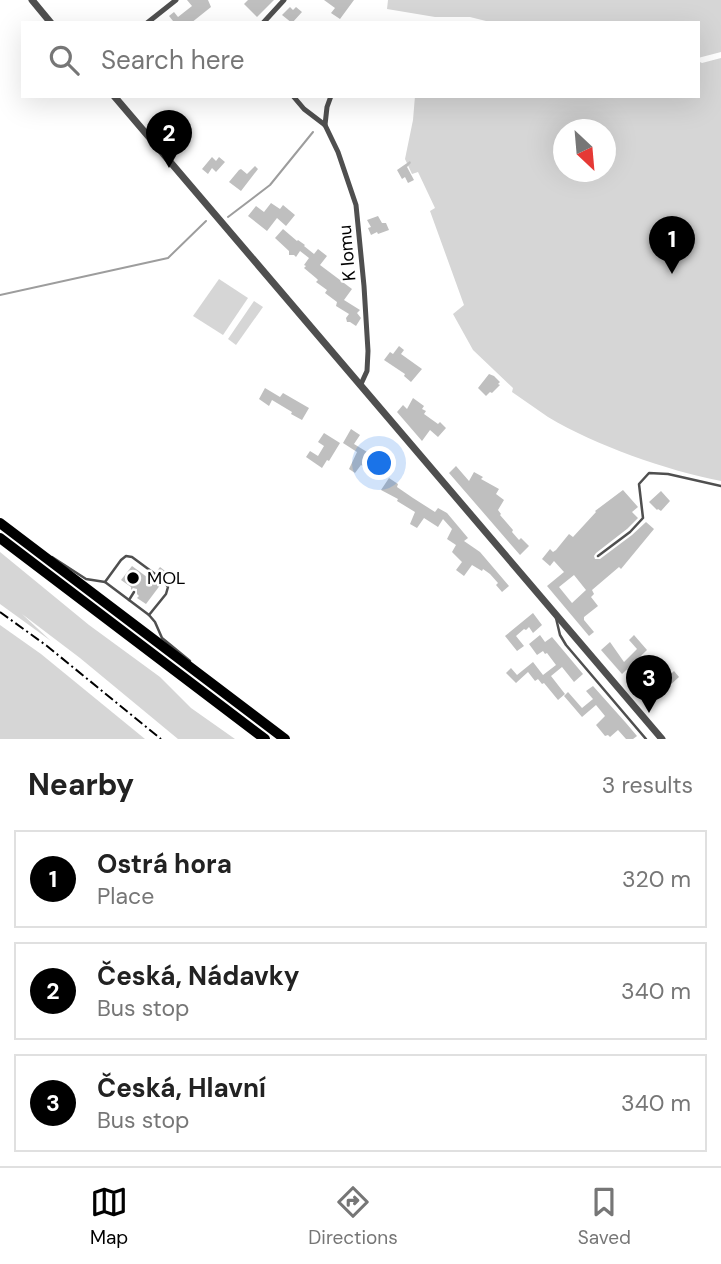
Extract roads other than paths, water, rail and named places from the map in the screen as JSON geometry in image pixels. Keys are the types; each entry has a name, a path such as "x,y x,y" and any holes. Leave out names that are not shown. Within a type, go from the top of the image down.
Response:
{"highway":[{"path":"0,523 285,739"},
{"path":"0,538 265,739"}],"street":[{"path":"150,21 176,0"},
{"path":"265,21 284,0"},
{"path":"36,3 50,21"},
{"path":"116,98 662,739"},
{"name":"K lomu","path":"295,98 325,125 338,152 356,205 368,361 361,384"},
{"path":"325,125 330,98"}],"lane":[{"path":"598,556 629,532 643,517 639,484 649,473 668,474 721,486"},
{"path":"23,540 60,561 81,577 105,582 149,615 162,638 229,697"},
{"path":"105,582 126,556 132,557 155,574"},
{"path":"146,576 150,571"},
{"path":"149,615 167,592 168,587 163,580"},
{"path":"129,600 134,592"},
{"path":"556,615 556,625 566,645 646,739"}],"waterway":[{"path":"228,217 270,185 313,132"},
{"path":"0,295 168,258 206,221"}],"railway":[{"path":"0,612 47,646 161,739"}],"place":[{"name":"Česká, Nádavky","path":"169,168"},
{"name":"Ostrá hora","path":"672,274"},
{"name":"MOL","path":"133,578"},
{"name":"Česká, Hlavní","path":"649,713"}]}
